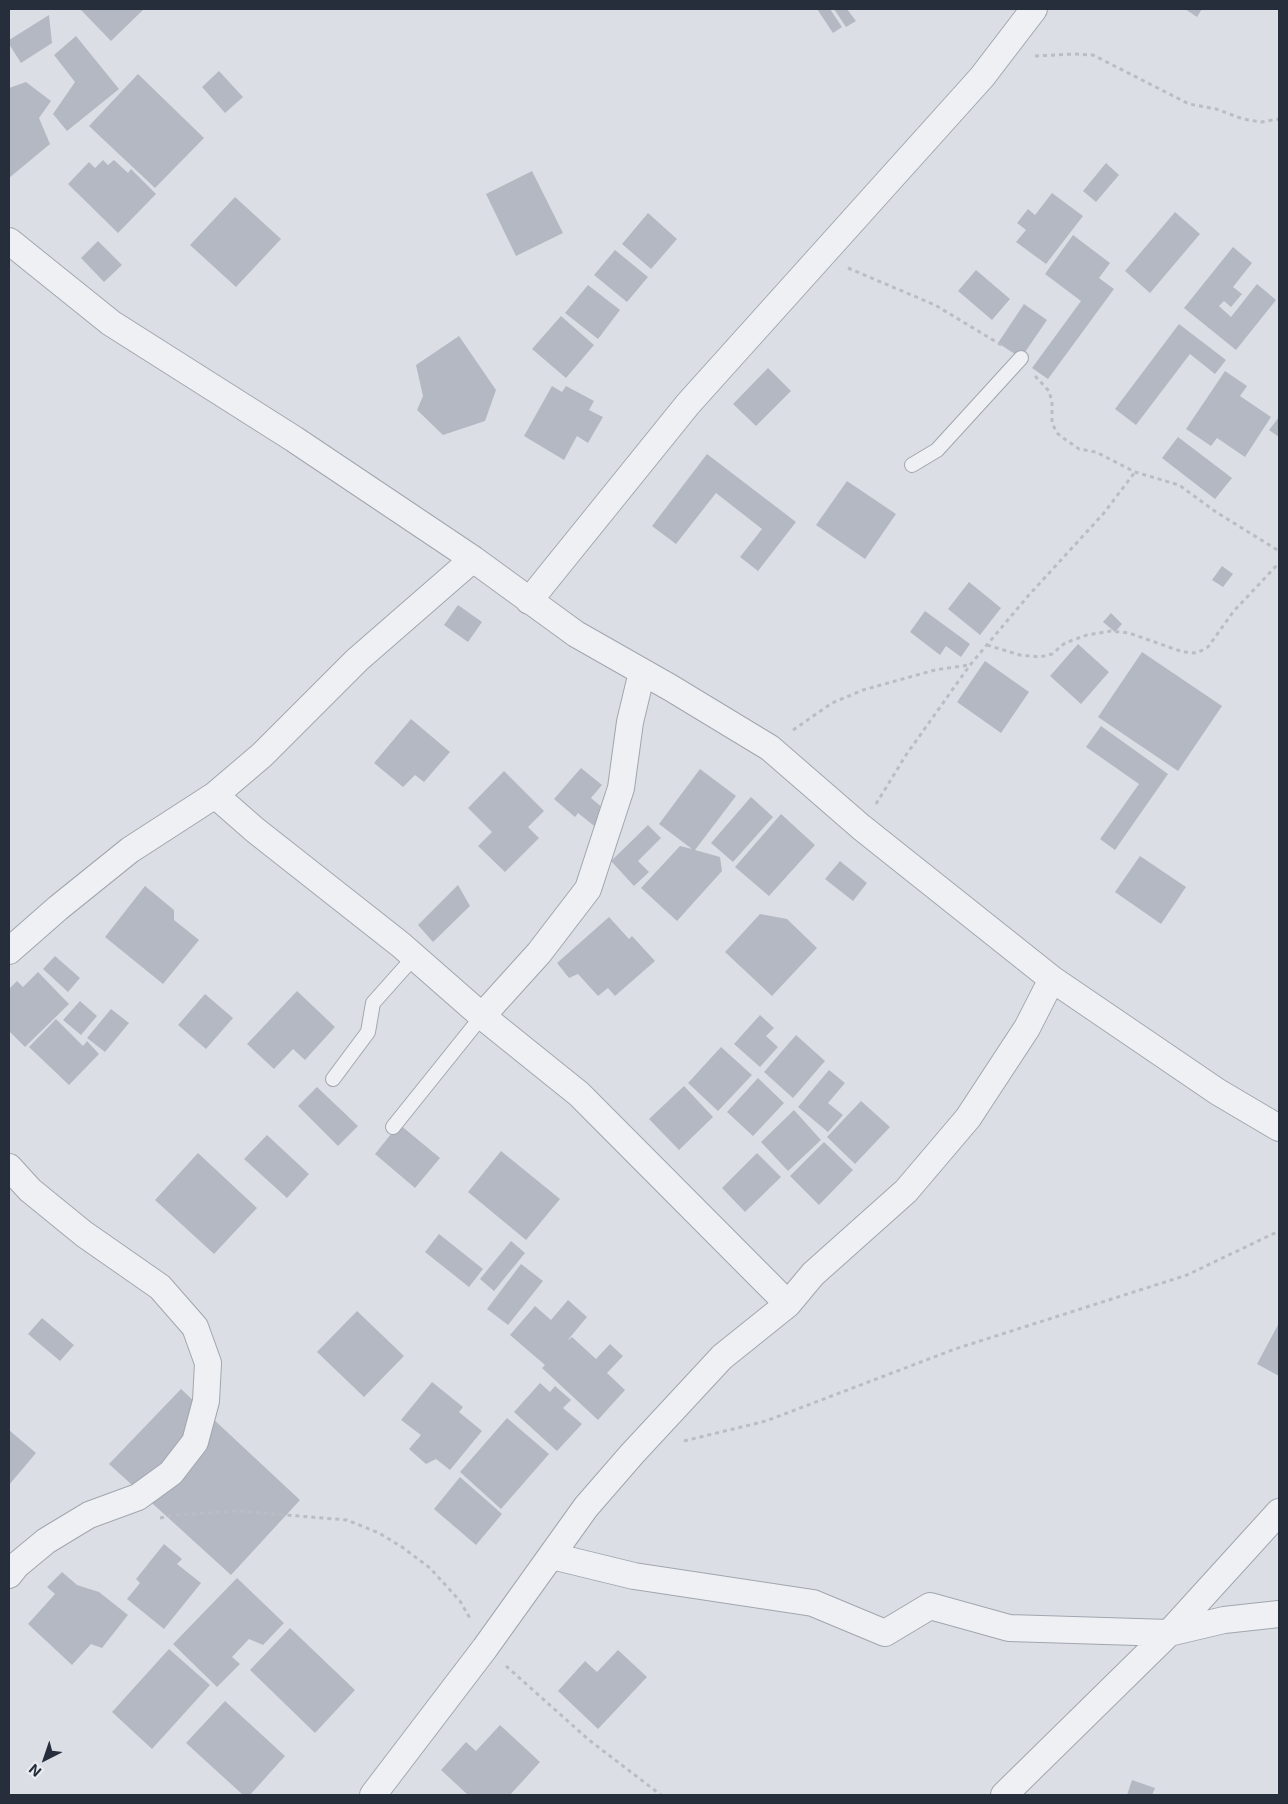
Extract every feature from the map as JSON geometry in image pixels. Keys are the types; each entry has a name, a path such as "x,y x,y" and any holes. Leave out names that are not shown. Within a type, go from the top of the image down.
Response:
{"street":[{"path":"529,601 688,404 982,77 1034,9"},
{"path":"9,241 112,323 294,439 473,559 576,634 770,748 861,827 1052,979 1218,1092 1279,1128"},
{"path":"9,951 58,908 130,850 215,795 262,755 356,660 473,559"},
{"path":"482,1016 539,953 588,889 621,788 630,722 642,672"},
{"path":"215,795 255,830 310,871 482,1016 579,1094 788,1304"},
{"path":"373,1795 485,1648 586,1508 722,1357 788,1304 813,1274 906,1191 968,1118 1027,1028 1052,979"},
{"path":"9,1167 30,1190 84,1234 160,1287 195,1327 208,1363 206,1401 196,1442 171,1473 138,1497 89,1515 46,1541 16,1565 9,1575"},
{"path":"1004,1795 1169,1633 1279,1512"},
{"path":"552,1556 634,1576 813,1603 885,1633 930,1606 1009,1628 1169,1633 1224,1620 1279,1614"}],"lane":[{"path":"912,465 937,450 1025,364"},
{"path":"334,1079 368,1032 373,1003 414,957"},
{"path":"393,1127 482,1016"}],"path":[{"path":"1029,58 1038,55 1093,55 1189,104 1216,109 1243,119 1261,122 1279,119"},
{"path":"820,256 935,305 1007,350"},
{"path":"1025,364 1049,391 1052,402 1052,423 1058,433 1079,449 1096,452 1135,472 1178,485 1216,512 1279,551"},
{"path":"861,827 906,755 970,665 1028,596 1104,512 1135,472"},
{"path":"986,645 1020,655 1040,657 1052,654 1065,642 1087,635 1111,631 1129,633 1183,652 1197,652 1208,647 1234,612 1279,563"},
{"path":"770,748 811,716 832,703 863,690 935,670 970,665"},
{"path":"680,1442 766,1420 955,1349 1187,1276 1279,1231"},
{"path":"157,1518 176,1514 236,1511 347,1520 379,1533 430,1568 460,1602 485,1648 589,1740 661,1795"}],"building":[{"path":"80,9 144,9 111,41"},
{"path":"817,9 830,9 842,27 833,33"},
{"path":"834,9 847,9 856,21 846,27"},
{"path":"1185,9 1202,9 1197,17"},
{"path":"49,15 52,43 21,63 9,44 9,40"},
{"path":"76,36 119,89 67,131 53,114 75,82 54,55"},
{"path":"219,71 243,97 225,113 202,87"},
{"path":"138,74 204,138 155,188 89,126"},
{"path":"26,82 51,101 39,118 50,144 9,178 9,88"},
{"path":"103,160 108,165 114,160 128,173 131,169 156,194 118,233 68,184 89,162 95,168"},
{"path":"1106,163 1119,175 1096,202 1083,191"},
{"path":"532,171 563,233 516,256 486,194"},
{"path":"1052,193 1083,216 1046,264 1016,242 1026,230 1017,223 1028,209 1035,215"},
{"path":"235,197 281,239 236,287 190,245"},
{"path":"1175,212 1200,234 1150,293 1125,271"},
{"path":"648,213 677,239 651,269 622,244"},
{"path":"1073,235 1110,263 1099,278 1114,289 1048,379 1032,368 1081,301 1045,274"},
{"path":"98,241 122,265 104,282 81,258"},
{"path":"1233,247 1252,263 1233,287 1242,294 1231,307 1224,301 1219,306 1231,317 1257,284 1276,300 1236,350 1184,308"},
{"path":"615,250 648,277 627,302 594,275"},
{"path":"976,270 1010,299 992,320 958,291"},
{"path":"588,285 620,310 598,339 565,313"},
{"path":"1024,304 1047,320 1021,358 998,343"},
{"path":"561,316 594,345 566,378 532,349"},
{"path":"1179,324 1226,360 1215,374 1190,354 1136,425 1115,409"},
{"path":"459,336 496,390 485,421 443,435 417,410 423,396 416,365"},
{"path":"768,368 791,391 756,426 733,404"},
{"path":"1225,371 1247,386 1240,396 1271,417 1245,457 1217,438 1211,446 1186,429"},
{"path":"552,386 562,392 566,386 594,401 589,410 603,417 588,443 577,436 564,460 524,436"},
{"path":"1279,417 1279,437 1269,430"},
{"path":"1178,437 1232,478 1215,499 1162,458"},
{"path":"707,454 796,522 758,571 740,557 762,529 716,493 676,544 652,526"},
{"path":"847,481 896,514 865,559 816,525"},
{"path":"1222,566 1233,574 1223,587 1212,580"},
{"path":"969,582 1001,608 980,635 948,609"},
{"path":"458,605 482,622 468,642 444,625"},
{"path":"925,611 970,644 961,657 946,646 940,655 910,632"},
{"path":"1111,613 1122,624 1115,632 1103,622"},
{"path":"1078,644 1109,672 1081,704 1050,676"},
{"path":"1142,652 1222,706 1178,771 1098,717"},
{"path":"985,661 1029,692 1001,733 957,702"},
{"path":"411,719 450,752 424,782 415,775 403,787 374,763"},
{"path":"1101,726 1168,774 1115,850 1100,839 1139,784 1086,747"},
{"path":"581,768 602,785 591,798 610,814 598,829 578,813 575,817 554,799"},
{"path":"700,769 736,796 695,850 720,857 722,871 677,921 641,888 680,846 692,849 659,824"},
{"path":"504,771 544,811 528,827 539,838 505,872 478,846 492,832 468,808"},
{"path":"751,797 773,817 733,862 711,843"},
{"path":"781,814 815,845 769,896 735,867"},
{"path":"648,825 661,838 638,861 649,872 634,886 611,861"},
{"path":"1140,856 1186,887 1161,924 1115,892"},
{"path":"840,861 867,883 853,901 825,879"},
{"path":"458,885 470,906 433,942 418,925"},
{"path":"145,886 174,910 174,920 199,940 163,984 105,937"},
{"path":"760,914 787,919 817,948 772,996 725,952"},
{"path":"609,917 629,939 632,936 655,961 615,996 608,988 598,996 578,974 569,978 557,963"},
{"path":"55,956 80,978 68,992 43,969"},
{"path":"38,972 69,1004 25,1047 9,1031 9,989 17,981 23,987"},
{"path":"297,991 335,1027 305,1060 293,1049 274,1069 247,1044"},
{"path":"205,994 233,1018 206,1049 178,1025"},
{"path":"80,1001 97,1016 81,1035 63,1020"},
{"path":"111,1009 129,1023 105,1052 87,1038"},
{"path":"760,1015 774,1028 766,1036 778,1047 760,1067 734,1044"},
{"path":"56,1019 83,1046 87,1041 99,1054 69,1085 29,1047"},
{"path":"796,1035 825,1061 793,1098 764,1072"},
{"path":"721,1047 752,1075 718,1111 688,1083"},
{"path":"829,1070 845,1083 828,1103 843,1115 828,1132 798,1107"},
{"path":"758,1078 784,1103 753,1136 727,1112"},
{"path":"684,1086 713,1117 679,1150 649,1119"},
{"path":"317,1087 358,1126 338,1146 298,1106"},
{"path":"861,1101 890,1127 855,1164 827,1137"},
{"path":"794,1110 821,1140 788,1171 761,1142"},
{"path":"399,1124 440,1158 415,1188 375,1154"},
{"path":"267,1135 309,1174 287,1198 244,1159"},
{"path":"824,1142 853,1170 819,1205 790,1176"},
{"path":"501,1151 560,1199 526,1240 468,1192"},
{"path":"198,1153 257,1208 214,1254 155,1200"},
{"path":"757,1153 781,1177 745,1212 722,1188"},
{"path":"439,1234 483,1269 469,1287 425,1252"},
{"path":"511,1241 525,1253 494,1291 480,1279"},
{"path":"521,1264 543,1281 508,1325 487,1309"},
{"path":"568,1300 587,1317 567,1341 572,1337 596,1359 610,1344 623,1356 607,1373 625,1390 598,1420 542,1368 545,1365 510,1335 535,1306 551,1320"},
{"path":"357,1311 404,1356 364,1397 317,1352"},
{"path":"42,1318 74,1345 60,1361 28,1334"},
{"path":"1279,1323 1279,1376 1257,1364"},
{"path":"432,1382 463,1407 459,1412 482,1431 450,1470 436,1459 426,1464 409,1449 421,1435 401,1420"},
{"path":"540,1383 550,1392 555,1386 571,1400 563,1408 582,1424 557,1451 514,1412"},
{"path":"181,1389 300,1500 231,1575 109,1464"},
{"path":"507,1418 549,1454 501,1509 460,1472"},
{"path":"9,1430 36,1453 9,1485"},
{"path":"460,1477 502,1514 476,1545 434,1509"},
{"path":"164,1544 182,1559 177,1564 201,1583 164,1629 127,1599 140,1583 136,1579"},
{"path":"62,1572 77,1585 99,1592 128,1615 102,1648 91,1644 72,1665 28,1624 55,1594 47,1587"},
{"path":"237,1578 284,1623 263,1645 249,1639 232,1657 240,1664 217,1687 173,1644"},
{"path":"290,1628 355,1690 315,1733 250,1670"},
{"path":"169,1649 210,1685 152,1749 112,1712"},
{"path":"618,1650 647,1677 598,1729 558,1691 585,1661 597,1672"},
{"path":"225,1701 285,1756 250,1795 243,1795 186,1743"},
{"path":"500,1725 540,1762 510,1795 468,1795 441,1770 466,1742 476,1751"},
{"path":"1132,1780 1155,1788 1152,1795 1127,1795"}]}
